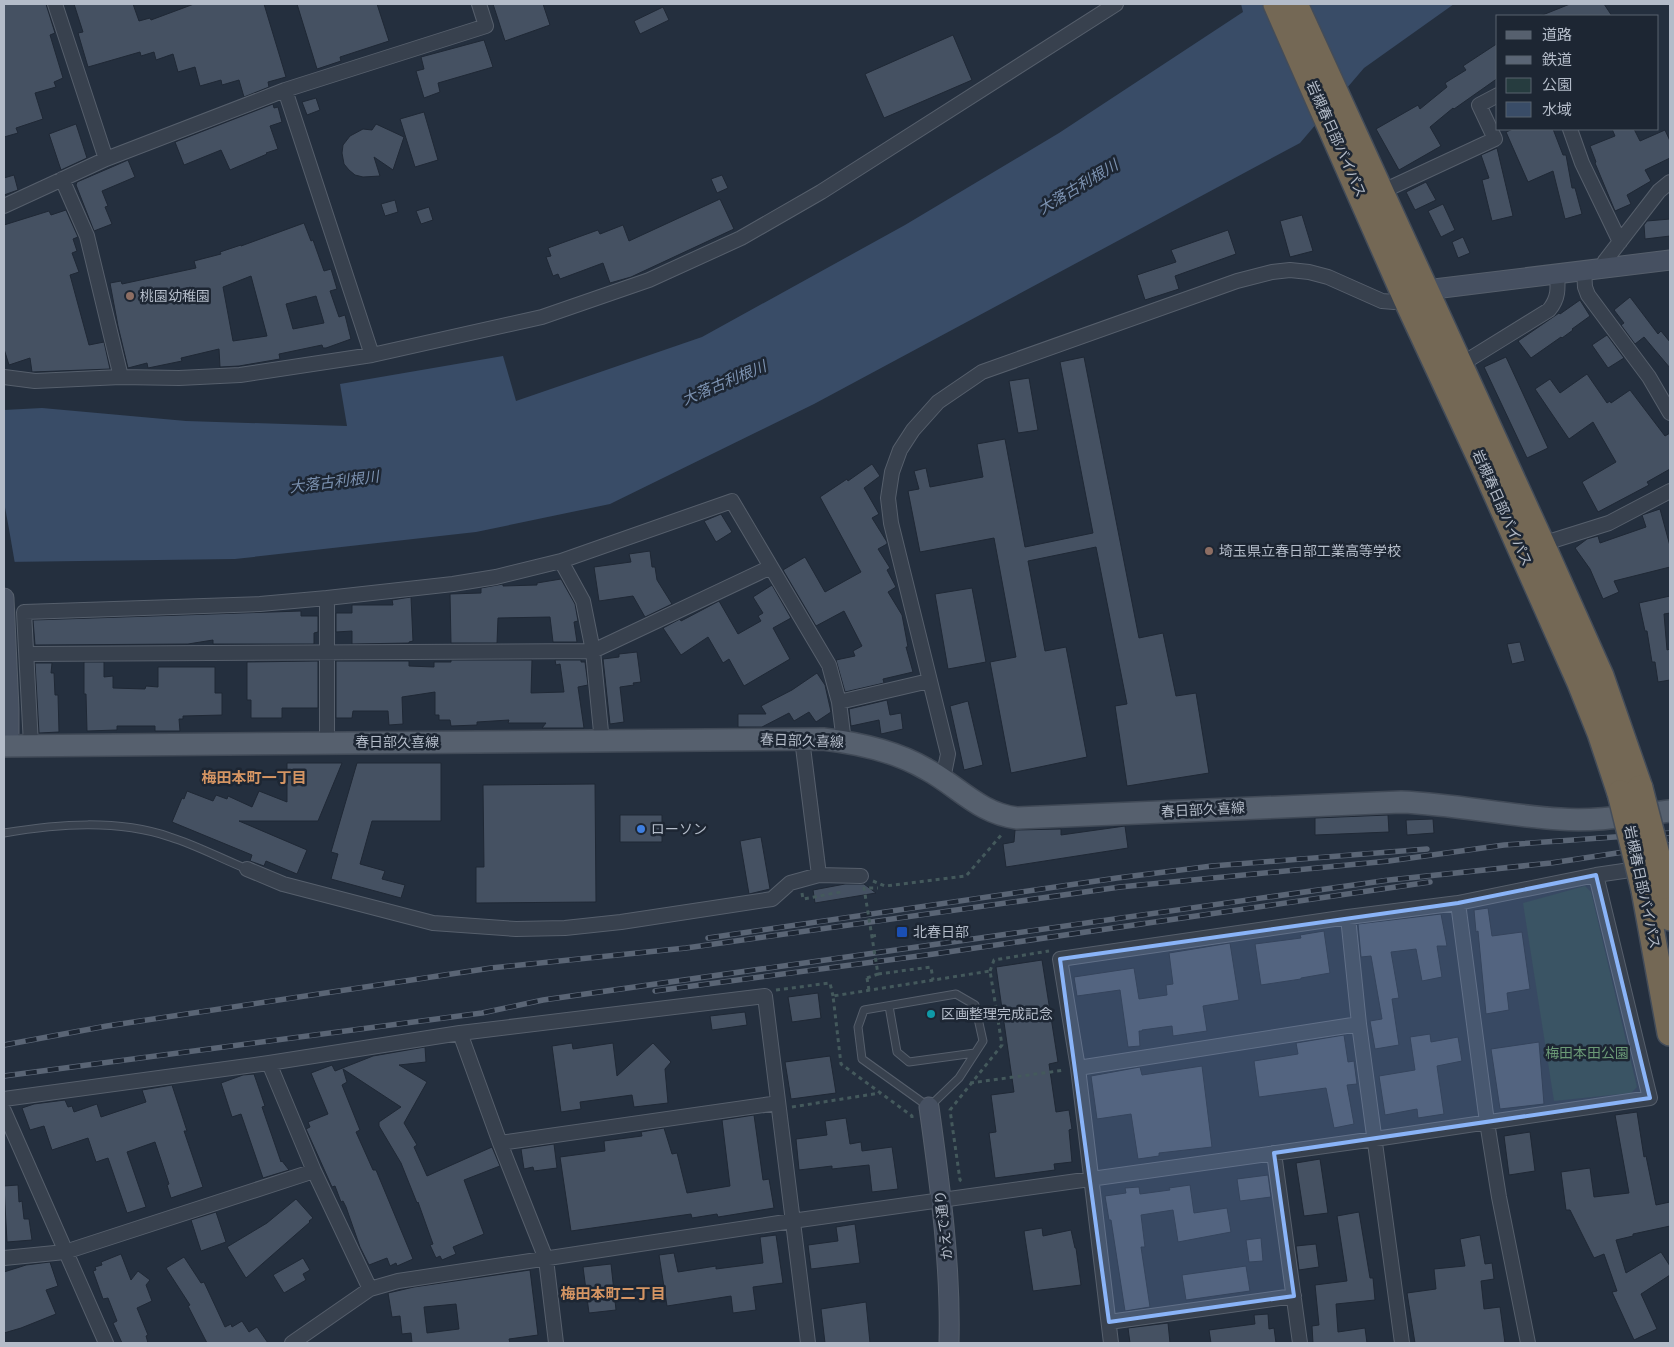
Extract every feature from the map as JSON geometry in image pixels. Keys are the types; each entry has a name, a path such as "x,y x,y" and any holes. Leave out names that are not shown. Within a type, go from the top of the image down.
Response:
{"highway":[{"name":"岩槻春日部バイパス","path":"1276,4 1340,124 1381,192 1416,294 1460,365 1601,676 1630,791 1660,880 1670,918"},
{"name":"岩槻春日部バイパス","path":"1295,4 1340,124 1416,294 1485,469 1580,683 1600,734 1630,791"},
{"name":"岩槻春日部バイパス","path":"1660,880 1670,1033"}],"main road":[{"name":"春日部久喜線","path":"7,746 802,739 844,742 866,746 907,760 943,779 987,810 1017,818 1401,802 1433,803 1561,819 1592,819 1670,811"}],"street":[{"path":"55,4 106,159"},
{"path":"4,206 106,159 285,90 486,26 479,4"},
{"path":"4,377 35,381 240,375 372,355 542,317 649,280 742,238 821,192 1116,4"},
{"path":"285,90 372,355"},
{"path":"1381,192 1495,139 1480,105 1496,96"},
{"path":"1570,130 1582,163 1620,242"},
{"path":"62,179 87,236 121,377"},
{"path":"1602,268 1605,261 1659,191 1670,182"},
{"path":"943,779 948,754 891,523 888,498 892,472 900,450 913,430 938,402 982,372 1251,276 1290,270 1309,272 1349,284 1382,301 1394,302 1416,294 1557,273 1670,260"},
{"path":"1584,270 1585,287 1588,295 1648,377 1670,413"},
{"path":"1460,365 1549,310 1556,302 1558,291 1557,273"},
{"path":"1542,544 1609,523 1670,491"},
{"path":"31,745 24,612 260,604 453,584 496,577 560,561 732,501 829,665 839,702 844,742"},
{"path":"560,561 583,601 593,651 602,742"},
{"path":"26,654 593,651 771,568"},
{"path":"4,598 9,709 7,746"},
{"path":"327,598 327,742"},
{"path":"839,702 929,681"},
{"path":"802,739 819,876"},
{"path":"247,869 283,884 433,923 516,929 565,928 621,922 772,900 790,883 819,876 861,876"},
{"path":"1111,1343 1078,1068 1060,958 1458,903 1596,875 1660,880"},
{"path":"292,1343 370,1290 398,1281 792,1221 1375,1139 1650,1098 1596,875"},
{"path":"1458,903 1487,1122 1499,1197 1528,1343"},
{"path":"1348,917 1360,1024 1402,1343"},
{"path":"4,1099 270,1063 460,1033 765,996 808,1343"},
{"path":"1078,1068 1360,1024"},
{"path":"460,1033 500,1144 546,1259 556,1343"},
{"path":"270,1063 314,1171 370,1290"},
{"path":"500,1144 779,1106"},
{"name":"かえで通り","path":"929,1107 942,1200 947,1256 950,1306 949,1343"},
{"path":"4,1112 106,1343"},
{"path":"1274,1153 1300,1343"},
{"path":"4,1258 65,1252 314,1171"},
{"path":"1109,1322 1294,1296"}],"lane":[{"path":"4,833 28,829 82,825 116,826 170,837 247,869"},
{"path":"956,994 975,1005 983,1041 959,1078 929,1107 862,1059 858,1027 864,1010 889,1006 956,994"},
{"path":"889,1006 897,1052 910,1062 975,1053"}],"path":[{"path":"861,876 886,886 966,876 1017,818"},
{"path":"877,882 878,888 864,888 878,974"},
{"path":"872,936 880,935"},
{"path":"990,971 994,960 1048,951 1060,958"},
{"path":"870,990 867,978 878,974 931,967 933,980"},
{"path":"765,996 772,990 830,983 833,996"},
{"path":"959,1078 972,1084 1078,1068"},
{"path":"779,1106 880,1093"}],"highlighted area":[{"path":"1596,875 1650,1098 1274,1153 1294,1296 1109,1322 1060,959 1458,903"}],"green space":[{"name":"梅田本田公園","path":"1585,886 1591,892 1637,1087 1631,1093 1554,1101 1523,903"}],"water":[{"name":"大落古利根川","path":"1241,4 1454,4 1364,68 1300,143 814,404 610,504 476,532 235,559 4,562 4,410 42,408 186,421 347,426 340,384 503,356 516,401 702,337 905,225 1059,133 1243,12"}],"pier":[{"path":"4,502 9,529 15,564 4,564"}],"building":[{"path":"4,4 46,4 55,33 50,35 63,78 54,82 56,87 35,93 43,119 16,128 18,133 4,137"},
{"path":"74,4 133,4 139,21 150,18 151,20 194,4 264,4 286,77 268,82 269,87 244,97 239,80 222,85 221,80 200,86 195,67 178,72 173,54 156,60 154,52 141,56 140,52 88,67 78,33 83,32"},
{"path":"297,4 377,4 389,41 340,57 341,61 317,69"},
{"path":"493,4 543,4 550,25 505,41"},
{"path":"1570,4 1604,4 1611,15 1542,15"},
{"path":"663,7 669,20 640,34 634,21"},
{"path":"953,35 972,80 884,118 865,74"},
{"path":"484,40 493,67 438,83 440,92 424,98 416,71 424,69 421,57"},
{"path":"1496,44 1496,79 1453,108 1430,127 1441,146 1399,170 1376,129 1418,105 1420,109 1447,87 1445,83 1466,70 1463,66"},
{"path":"316,98 320,110 307,115 302,102"},
{"path":"273,104 274,108 278,107 282,122 270,126 278,149 230,170 221,150 184,165 175,142"},
{"path":"424,112 438,160 415,167 400,119"},
{"path":"76,124 87,158 61,170 49,134"},
{"path":"376,124 404,137 393,170 374,157 380,176 363,177 355,175 344,164 343,145 350,136 363,129 372,130"},
{"path":"1511,130 1553,130 1563,155 1566,155 1572,188 1575,188 1582,214 1565,219 1553,171 1528,182 1506,132"},
{"path":"1612,130 1634,130 1640,141 1665,130 1670,141 1670,158 1645,170 1651,181 1627,195 1631,204 1615,211 1590,146 1615,136"},
{"path":"1497,148 1513,216 1492,221 1482,180 1489,178 1481,155"},
{"path":"128,160 135,177 102,191 108,206 105,207 112,224 94,231 76,185 77,182"},
{"path":"14,175 18,190 4,195 4,178"},
{"path":"722,175 728,188 717,193 711,179"},
{"path":"1426,182 1436,200 1415,210 1406,192"},
{"path":"720,199 734,229 631,277 610,283 603,263 560,279 558,274 553,276 546,257 551,256 548,248 598,230 600,234 623,225 629,241"},
{"path":"395,200 398,212 385,216 381,204"},
{"path":"1443,204 1455,230 1441,237 1428,211"},
{"path":"429,207 433,220 421,224 416,211"},
{"path":"66,210 78,237 73,239 77,251 72,253 79,272 70,275 89,345 104,342 110,369 32,372 30,358 9,365 4,349 4,225 49,211 51,215"},
{"path":"1302,215 1313,251 1290,257 1280,221"},
{"path":"1670,219 1670,236 1645,239 1644,225 1647,221"},
{"path":"304,223 311,241 313,240 324,271 331,269 337,289 330,291 339,317 345,315 351,339 326,348 323,348 322,345 279,354 280,359 239,366 220,367 219,349 181,358 182,361 148,368 147,363 128,368 110,283 121,281 122,284 196,268 194,261 221,254 220,252","holes":["251,276 267,336 233,341 223,287","316,296 324,323 293,329 286,304"]},
{"path":"1228,230 1236,254 1175,276 1179,289 1145,300 1137,275 1176,262 1171,250"},
{"path":"1463,237 1470,253 1458,258 1452,242"},
{"path":"1630,297 1658,334 1661,331 1670,342 1670,368 1644,337 1635,344 1621,325 1624,323 1614,310"},
{"path":"1580,300 1590,316 1562,338 1531,358 1518,341"},
{"path":"1607,335 1624,358 1608,368 1592,345"},
{"path":"1084,357 1139,638 1163,633 1176,696 1196,693 1209,773 1127,786 1115,706 1127,704 1096,547 1028,561 1045,651 1066,647 1087,757 1011,773 990,662 1016,657 994,538 920,552 908,491 919,489 914,471 926,468 930,487 983,477 977,444 1005,439 1025,547 1093,533 1060,362"},
{"path":"1506,357 1548,448 1527,458 1484,367"},
{"path":"1587,374 1607,403 1610,401 1611,403 1630,390 1665,436 1670,433 1670,469 1647,482 1649,485 1598,512 1582,482 1616,462 1593,422 1569,439 1535,389 1550,379 1560,393"},
{"path":"1029,378 1038,430 1018,433 1009,381"},
{"path":"872,464 880,476 864,488 879,514 872,518 887,542 887,544 878,549 890,568 887,570 896,587 888,592 902,615 908,647 906,647 913,672 883,679 884,683 845,692 836,660 855,656 853,651 862,646 844,611 816,626 783,570 805,557 825,592 861,572 820,497"},
{"path":"1660,509 1670,546 1670,567 1614,581 1619,592 1603,599 1590,569 1575,548 1587,539 1598,536 1600,543 1646,527 1642,515"},
{"path":"721,514 732,532 716,542 704,521"},
{"path":"650,551 652,567 655,567 657,580 672,604 645,617 633,596 599,601 594,567 631,562 629,554"},
{"path":"561,579 575,604 578,621 574,622 577,642 553,642 550,617 498,618 497,643 451,643 450,594 481,593 481,588 503,584 503,586 537,585 537,583"},
{"path":"772,585 791,618 773,628 790,659 744,686 729,659 723,663 708,637 681,655 663,628 680,619 681,621 719,601 738,634 761,621 758,616 763,613 753,597"},
{"path":"972,588 986,662 948,669 935,594"},
{"path":"1670,596 1670,613 1664,614 1667,650 1670,649 1670,680 1658,682 1655,662 1652,662 1647,631 1645,631 1639,603"},
{"path":"411,597 413,641 409,643 352,644 352,631 336,632 336,613 352,613 352,605 393,605 392,600"},
{"path":"301,611 301,616 318,616 318,632 314,633 314,644 213,644 213,640 188,644 35,645 33,620"},
{"path":"1520,642 1525,661 1512,664 1507,644"},
{"path":"637,652 641,682 620,687 624,722 610,724 603,659 619,657 619,654"},
{"path":"451,660 532,660 531,693 564,692 560,664 556,665 555,660 581,660 581,662 585,662 588,685 578,687 584,728 542,728 546,723 508,723 509,720 477,722 477,725 451,726 450,720 439,720 439,715 435,715 435,692 402,697 403,724 389,725 388,711 353,711 352,718 336,718 336,661 409,661 409,666 434,667 434,662 451,662"},
{"path":"318,661 318,708 282,708 282,718 251,718 251,700 247,700 247,662"},
{"path":"84,662 104,662 104,677 113,676 113,688 145,689 146,686 158,687 158,667 215,667 215,693 222,693 222,715 183,716 183,719 179,719 180,731 155,731 155,726 117,726 117,730 87,731"},
{"path":"35,663 52,663 51,673 54,673 55,695 58,695 59,732 39,733"},
{"path":"817,673 825,685 831,712 816,722 809,712 794,721 789,713 762,727 738,727 738,714 766,714 761,706 792,690"},
{"path":"887,700 890,715 901,713 903,729 881,734 879,720 851,726 849,709"},
{"path":"968,701 983,765 964,770 950,706"},
{"path":"287,763 342,763 318,821 239,821 307,850 297,874 266,861 264,866 250,861 252,855 172,822 187,791 213,801 216,795 227,799 228,796 252,807 259,791 287,802"},
{"path":"357,763 441,763 441,821 372,821 360,864 385,871 382,879 405,885 401,898 331,879 338,854 331,852"},
{"path":"595,784 596,902 476,903 476,867 484,867 483,785"},
{"path":"620,815 662,815 662,842 620,842"},
{"path":"1388,815 1389,832 1315,835 1315,818"},
{"path":"1433,819 1434,833 1407,835 1406,820"},
{"path":"1125,826 1128,848 1006,867 1003,844 1014,842 1015,830 1061,829 1061,835"},
{"path":"761,837 770,889 749,894 740,841"},
{"path":"845,884 864,884 876,893 815,903 813,890"},
{"path":"1488,908 1492,936 1522,932 1530,989 1507,993 1509,1010 1486,1014 1478,931 1476,932 1474,910"},
{"path":"1441,914 1447,946 1437,946 1442,977 1422,981 1416,949 1391,952 1399,998 1392,999 1399,1045 1375,1049 1370,1021 1382,1019 1371,956 1361,957 1358,924"},
{"path":"1324,931 1330,973 1261,985 1255,944 1301,938 1300,935"},
{"path":"1230,943 1239,1000 1203,1006 1207,1031 1173,1036 1172,1026 1142,1030 1139,1031 1140,1046 1128,1047 1120,990 1077,996 1074,977 1134,968 1139,999 1167,995 1166,985 1173,984 1169,953"},
{"path":"1042,960 1058,1062 1049,1064 1056,1112 1069,1110 1072,1129 1069,1130 1072,1162 1054,1164 1055,1170 995,1178 989,1133 996,1132 991,1095 1014,1092 996,967"},
{"path":"818,993 821,1018 792,1022 788,997"},
{"path":"745,1012 747,1025 712,1030 710,1016"},
{"path":"1430,1034 1431,1042 1458,1037 1462,1061 1437,1066 1444,1114 1418,1118 1417,1109 1385,1115 1379,1076 1415,1070 1410,1037"},
{"path":"1344,1035 1348,1062 1354,1061 1357,1084 1347,1085 1354,1124 1334,1128 1326,1088 1259,1097 1254,1061 1298,1054 1296,1043"},
{"path":"1539,1042 1544,1104 1500,1109 1491,1049"},
{"path":"572,1043 573,1049 613,1043 617,1076 653,1043 671,1062 665,1069 668,1103 634,1107 632,1095 580,1102 581,1109 561,1112 552,1046"},
{"path":"425,1047 426,1062 399,1065 427,1082 404,1123 417,1145 414,1147 427,1176 492,1147 500,1166 464,1180 484,1234 453,1247 456,1254 442,1260 440,1256 436,1258 430,1245 433,1244 418,1202 401,1163 379,1126 379,1122 401,1107 343,1069 347,1082 342,1085 360,1130 356,1132 373,1170 376,1170 413,1259 397,1266 396,1263 390,1266 387,1258 369,1265 360,1247 346,1207 343,1201 341,1202 335,1186 332,1187 306,1129 310,1127 308,1122 328,1114 311,1073 332,1065 335,1071 373,1056"},
{"path":"830,1056 836,1093 791,1099 785,1062"},
{"path":"1202,1066 1212,1147 1159,1153 1159,1156 1138,1159 1131,1114 1097,1119 1091,1076 1140,1067 1142,1075"},
{"path":"254,1074 265,1106 262,1107 281,1162 289,1170 263,1178 241,1114 232,1117 221,1083 243,1075"},
{"path":"172,1085 187,1131 184,1131 203,1187 171,1198 167,1185 169,1184 155,1142 127,1152 146,1207 127,1213 108,1158 96,1162 88,1138 52,1150 44,1126 30,1130 22,1108 34,1104 65,1100 68,1107 72,1106 74,1112 97,1104 101,1117 146,1102 142,1090"},
{"path":"1637,1112 1644,1157 1646,1156 1656,1205 1670,1202 1670,1226 1633,1234 1633,1236 1616,1240 1626,1273 1661,1252 1670,1266 1670,1275 1641,1294 1657,1329 1634,1340 1612,1292 1617,1291 1604,1254 1594,1258 1570,1210 1566,1210 1561,1172 1590,1168 1594,1197 1629,1193 1615,1115"},
{"path":"754,1115 763,1180 769,1179 774,1208 718,1217 717,1214 692,1218 691,1214 571,1231 560,1157 605,1151 604,1141 642,1136 641,1132 664,1128 672,1154 677,1153 687,1193 730,1186 722,1120"},
{"path":"846,1118 850,1144 861,1142 862,1151 892,1147 898,1189 872,1192 869,1165 832,1169 832,1166 799,1170 796,1139 827,1135 825,1121"},
{"path":"1530,1132 1535,1171 1509,1175 1504,1136"},
{"path":"554,1144 557,1168 534,1171 533,1167 524,1169 521,1149"},
{"path":"1320,1159 1328,1213 1304,1216 1296,1163"},
{"path":"1268,1175 1271,1197 1240,1201 1237,1179"},
{"path":"18,1185 19,1202 22,1201 24,1219 29,1219 32,1240 7,1242 4,1186"},
{"path":"1190,1185 1194,1213 1227,1208 1231,1232 1178,1242 1173,1210 1141,1215 1145,1247 1141,1247 1150,1307 1125,1311 1111,1220 1109,1220 1105,1196 1126,1193 1125,1188 1139,1187 1140,1194"},
{"path":"296,1199 313,1218 246,1278 227,1247 267,1223"},
{"path":"216,1212 226,1242 201,1251 191,1220"},
{"path":"1359,1212 1370,1278 1373,1278 1375,1300 1336,1304 1338,1332 1365,1328 1367,1343 1313,1343 1312,1326 1319,1325 1315,1285 1347,1281 1337,1216"},
{"path":"855,1224 860,1263 811,1269 808,1245 838,1241 836,1227"},
{"path":"1042,1228 1043,1236 1071,1230 1076,1248 1081,1285 1033,1291 1024,1231"},
{"path":"776,1235 783,1283 753,1287 756,1310 733,1313 731,1296 667,1306 659,1255 674,1253 678,1272 716,1266 716,1269 763,1263 760,1237"},
{"path":"1480,1235 1485,1264 1492,1263 1494,1279 1481,1281 1484,1309 1500,1307 1505,1343 1415,1343 1407,1293 1436,1289 1434,1269 1465,1266 1460,1239"},
{"path":"1261,1238 1263,1261 1249,1262 1246,1240"},
{"path":"1316,1244 1319,1267 1299,1270 1296,1246"},
{"path":"121,1254 131,1280 138,1271 150,1280 146,1285 152,1301 137,1308 148,1335 146,1336 148,1343 122,1343 113,1323 117,1321 108,1298 103,1299 93,1271 96,1270 95,1267 102,1265 101,1262"},
{"path":"184,1257 201,1283 204,1282 225,1327 231,1324 232,1327 242,1321 249,1332 257,1327 268,1343 207,1343 188,1306 190,1305 166,1268"},
{"path":"303,1258 310,1270 303,1274 306,1280 284,1293 273,1275"},
{"path":"50,1262 58,1286 46,1290 56,1314 4,1333 4,1272 26,1265"},
{"path":"611,1264 616,1310 589,1313 583,1267"},
{"path":"1246,1266 1250,1291 1186,1300 1182,1275"},
{"path":"530,1270 538,1335 509,1339 510,1343 412,1343 411,1333 402,1334 400,1316 392,1317 388,1293 414,1287","holes":["456,1304 459,1329 427,1333 424,1307"]},
{"path":"866,1302 870,1343 825,1343 821,1309"},
{"path":"1268,1314 1269,1329 1274,1328 1276,1343 1211,1343 1209,1330 1255,1324 1254,1315"},
{"path":"1168,1323 1170,1343 1130,1343 1128,1328"}],"railway":[{"path":"4,1045 107,1026 491,968 686,948 1120,887 1389,861 1504,845 1670,833"},
{"path":"4,1076 482,1013 543,1000 1389,880 1551,863 1670,845"},
{"path":"708,938 1117,878 1212,866 1427,849"},
{"path":"655,991 934,954 1430,882"}],"place":[{"name":"桃園幼稚園","path":"130,296"},
{"name":"埼玉県立春日部工業高等学校","path":"1209,551"},
{"name":"ローソン","path":"641,829"},
{"name":"北春日部","path":"902,932"},
{"name":"区画整理完成記念","path":"931,1014"}],"district":[{"name":"梅田本町一丁目","path":"254,778"},
{"name":"梅田本町二丁目","path":"613,1294"}]}
